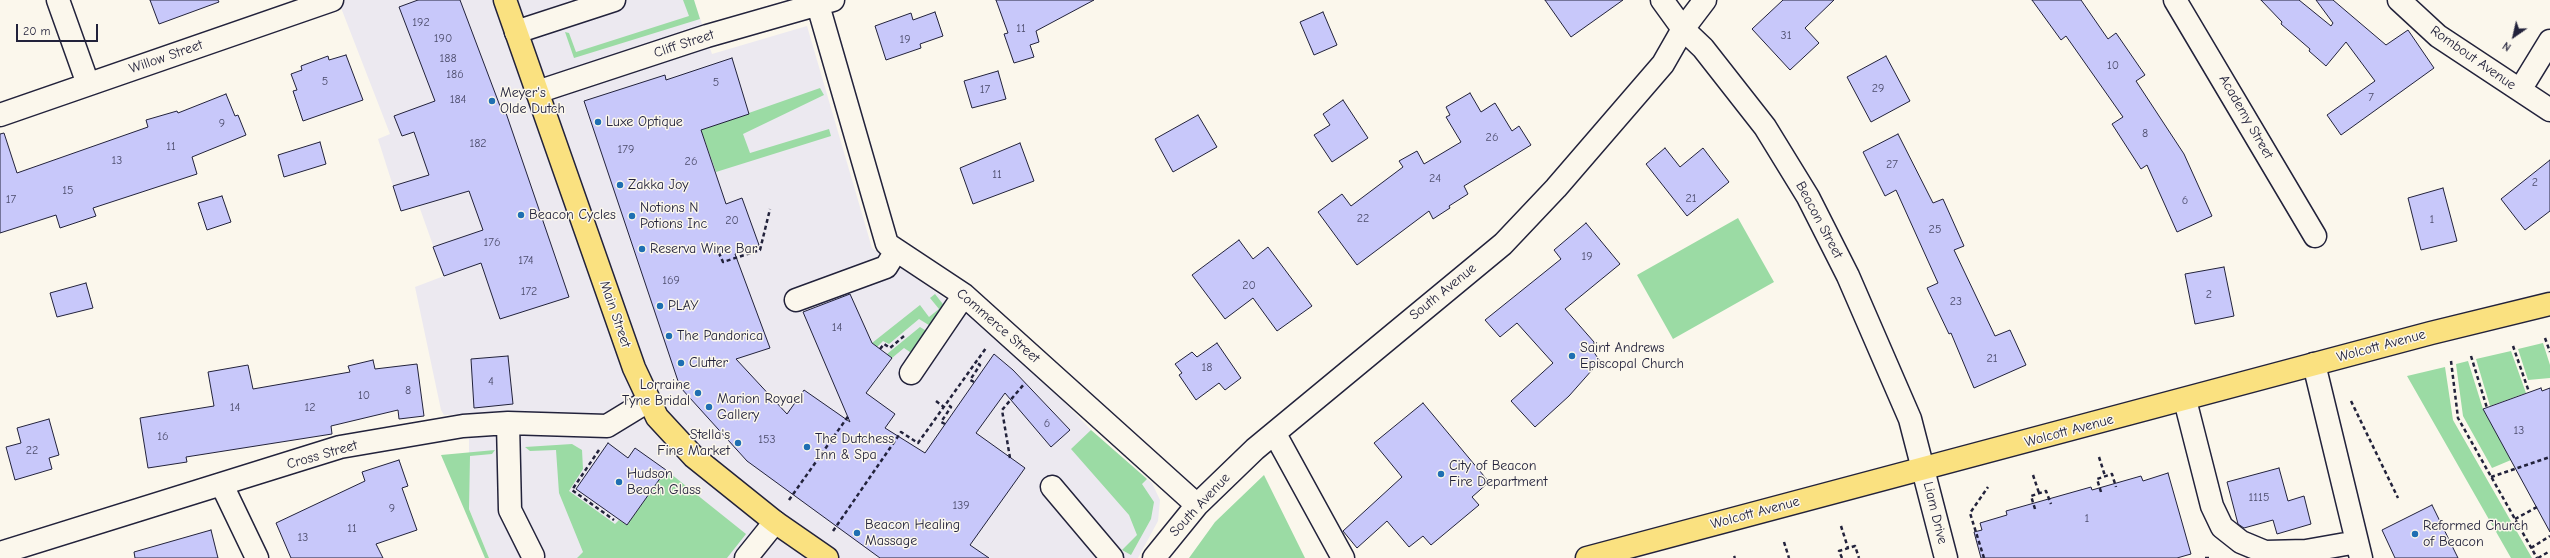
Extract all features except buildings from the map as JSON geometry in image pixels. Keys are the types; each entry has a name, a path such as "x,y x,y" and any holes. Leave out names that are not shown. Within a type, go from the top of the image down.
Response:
{"main road":[{"name":"Main Street","path":"505,0 648,401 657,417 694,457 775,522 827,558"},
{"name":"Wolcott Avenue","path":"1587,558 2185,400 2314,364 2550,304"}],"street":[{"path":"58,0 88,84"},
{"name":"Willow Street","path":"0,115 332,0"},
{"path":"516,32 614,0"},
{"name":"Beacon Street","path":"1662,0 1683,29 1703,48 1765,127 1808,196 1848,276 1910,419 1924,469"},
{"name":"South Avenue","path":"1154,558 1197,505 1255,449 1503,244 1556,188 1663,64 1683,29 1705,0"},
{"name":"Academy Street","path":"2175,0 2315,236"},
{"name":"Rombout Avenue","path":"2399,0 2438,36 2550,110"},
{"name":"Cliff Street","path":"537,92 707,36 825,2"},
{"name":"Commerce Street","path":"825,2 887,244 964,294 1197,505"},
{"path":"2520,90 2550,41"},
{"path":"796,300 886,267 896,251"},
{"path":"911,372 964,294"},
{"path":"2185,400 2212,506 2222,526 2241,542 2265,552 2359,550 2314,364"},
{"name":"Cross Street","path":"0,553 340,447 463,426 508,422 607,426 648,401"},
{"path":"508,422 510,510 533,556"},
{"path":"1275,434 1343,558"},
{"name":"Liam Drive","path":"1924,469 1946,558"},
{"path":"222,485 257,558"},
{"path":"1052,487 1112,558"},
{"path":"746,558 775,522"}],"path":[{"path":"713,252 718,251 723,262 760,250 770,209"},
{"path":"2545,338 2550,352"},
{"path":"880,349 884,344 890,348"},
{"path":"833,531 901,432 918,443 987,346"},
{"path":"2513,346 2529,392"},
{"path":"2471,356 2487,408"},
{"path":"2451,361 2458,418 2537,558 2550,552"},
{"path":"974,382 970,380 980,365 976,362"},
{"path":"1010,458 1002,410 1027,381"},
{"path":"2348,395 2398,498"},
{"path":"936,401 951,407 941,422 945,424"},
{"path":"789,500 848,415"},
{"path":"602,447 572,490 614,520"},
{"path":"2099,457 2105,476"},
{"path":"2491,477 2550,457"},
{"path":"2100,492 2097,479 2105,476 2112,474 2116,487"},
{"path":"2033,475 2039,494"},
{"path":"1984,558 1970,513 1988,488"},
{"path":"2035,509 2031,496 2046,491 2051,504"},
{"path":"2515,519 2536,507"},
{"path":"1841,526 1848,548"},
{"path":"2531,548 2550,536"},
{"path":"1784,542 1790,558"},
{"path":"1842,558 1839,551 1855,546 1859,558"},
{"path":"2205,558 2210,558"}],"shaded area":[{"path":"338,0 694,0 712,54 807,26 872,248 966,313 1039,376 1091,430 1152,483 1160,500 1158,521 1138,558 489,558 469,509 469,414 444,415 441,410 415,287 444,276 419,206 401,211 378,139 390,134"}],"green space":[{"path":"683,0 694,0 700,19 574,58 565,32 569,33 576,52 689,16"},
{"path":"820,88 824,95 743,134 750,153 829,129 831,136 716,172 705,141 670,153 678,117 706,128"},
{"path":"1738,218 1774,282 1673,339 1637,275"},
{"path":"935,294 946,308 932,327 919,319 889,344 883,341 877,347 872,343 920,305 929,317 939,309 930,298"},
{"path":"920,327 928,332 913,354 904,348 892,358 887,354"},
{"path":"2543,343 2550,365 2550,378 2528,380 2518,349"},
{"path":"2511,351 2526,393 2490,406 2476,359"},
{"path":"2468,361 2483,409 2511,460 2492,468 2463,416 2456,364"},
{"path":"2445,367 2453,420 2532,558 2511,558 2407,376"},
{"path":"1091,430 1147,479 1142,484 1154,502 1151,519 1131,555 1122,550 1137,535 1129,515 1071,449"},
{"path":"572,444 582,450 583,469 569,491 615,524 619,520 627,525 666,470 746,534 727,558 577,558 583,552 559,493 556,450 530,451 525,447"},
{"path":"495,450 492,454 470,456 469,509 489,558 485,558 441,455"},
{"path":"1264,475 1305,558 1189,558 1215,522"}],"place":[{"name":"Meyer's Olde Dutch","path":"492,101"},
{"name":"Luxe Optique","path":"598,122"},
{"name":"Zakka Joy","path":"620,185"},
{"name":"Beacon Cycles","path":"521,215"},
{"name":"Notions N Potions Inc","path":"632,216"},
{"name":"Reserva Wine Bar","path":"642,249"},
{"name":"PLAY","path":"660,306"},
{"name":"The Pandorica","path":"669,336"},
{"name":"Saint Andrews Episcopal Church","path":"1572,356"},
{"name":"Clutter","path":"681,363"},
{"name":"Lorraine Tyne Bridal","path":"698,393"},
{"name":"Marion Royael Gallery","path":"709,407"},
{"name":"Stella's Fine Market","path":"738,443"},
{"name":"The Dutchess Inn & Spa","path":"807,447"},
{"name":"City of Beacon Fire Department","path":"1441,474"},
{"name":"Hudson Beach Glass","path":"619,482"},
{"name":"Beacon Healing Massage","path":"857,533"},
{"name":"Reformed Church of Beacon","path":"2415,534"}]}
